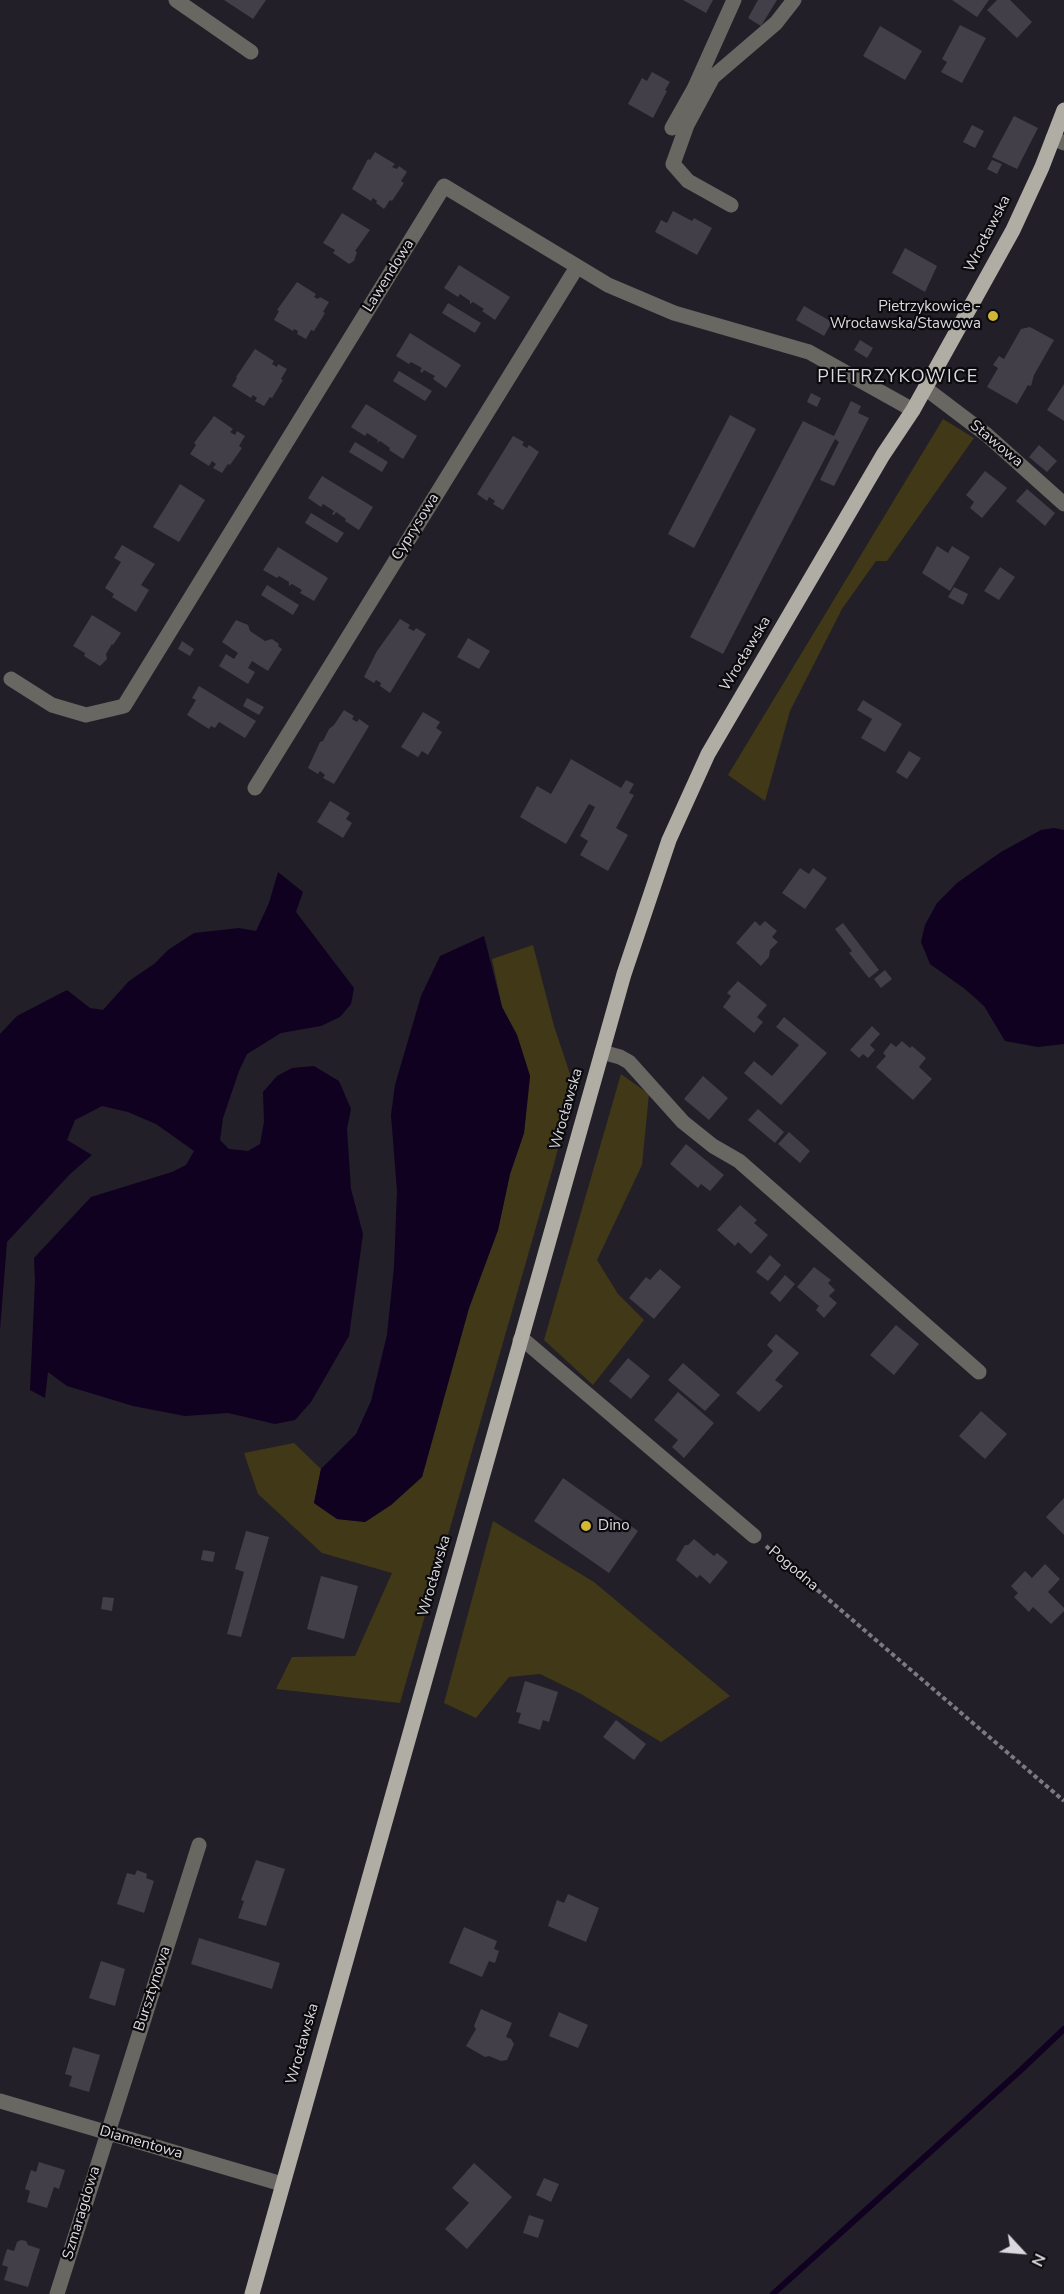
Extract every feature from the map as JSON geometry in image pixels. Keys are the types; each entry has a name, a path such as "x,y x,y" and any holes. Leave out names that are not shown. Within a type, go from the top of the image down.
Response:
{"main road":[{"name":"Wrocławska","path":"252,2294 624,974 654,881 692,786 883,455 913,410 1013,230 1059,141 1064,110"}],"street":[{"path":"176,0 251,52"},
{"path":"672,128 694,89 734,0"},
{"path":"731,205 688,181 674,164 687,125 713,77 776,23 794,0"},
{"name":"Lawendowa","path":"11,679 52,705 86,715 124,706 444,186 608,285 674,314 809,352 913,410"},
{"name":"Cyprysowa","path":"255,788 577,267"},
{"name":"Stawowa","path":"925,388 987,435 1064,504"},
{"path":"602,1052 621,1057 629,1062 683,1122 713,1146 739,1161 979,1372"},
{"name":"Pogodna","path":"520,1340 526,1342 754,1536"},
{"name":"Bursztynowa","path":"106,2133 199,1845"},
{"name":"Diamentowa","path":"0,2101 281,2187"},
{"name":"Szmaragdowa","path":"57,2294 106,2133"}],"path":[{"name":"Pogodna","path":"754,1536 1064,1801"}],"shaded area":[{"path":"943,419 974,438 887,561 876,561 842,609 790,711 765,801 728,775"},
{"path":"1054,828 1064,830 1064,1044 1038,1047 1005,1041 984,1006 930,964 921,942 925,925 937,903 957,883 1001,852 1041,830"},
{"path":"278,872 303,892 296,912 354,988 351,1004 340,1017 321,1026 281,1033 247,1054 223,1118 220,1140 229,1149 248,1151 260,1144 264,1122 263,1092 277,1076 292,1068 314,1066 339,1081 351,1109 347,1129 351,1189 363,1234 349,1336 311,1402 295,1420 275,1424 228,1413 185,1416 133,1406 67,1386 48,1372 45,1398 30,1390 34,1258 91,1197 172,1172 186,1165 194,1151 156,1124 128,1112 102,1106 75,1120 67,1140 92,1155 70,1174 7,1242 0,1330 0,1034 17,1016 67,990 90,1008 103,1010 129,981 194,933 239,928 256,931 269,903"},
{"path":"484,936 502,1007 517,1035 530,1076 524,1133 510,1174 498,1230 469,1308 422,1477 391,1505 365,1522 337,1519 314,1503 321,1469 356,1434 371,1401 387,1335 394,1267 397,1191 391,1115 395,1085 421,996 440,956"},
{"path":"533,945 554,1026 574,1086 554,1164 400,1703 276,1689 292,1657 355,1656 392,1573 322,1553 258,1494 244,1453 294,1443 321,1469 314,1503 337,1519 365,1522 391,1505 422,1477 469,1308 498,1230 510,1174 524,1133 530,1076 517,1035 502,1007 492,959"},
{"path":"621,1074 649,1094 642,1165 597,1260 618,1294 644,1320 593,1385 544,1340"},
{"path":"493,1521 594,1582 730,1696 661,1742 581,1694 540,1674 509,1677 476,1718 444,1703"}],"building":[{"path":"224,0 266,0 253,19"},
{"path":"683,0 713,0 706,13"},
{"path":"758,0 777,0 761,26 748,18"},
{"path":"952,0 989,0 977,17"},
{"path":"997,0 1010,0 1032,22 1017,38 987,10"},
{"path":"960,25 986,38 962,83 941,72 947,62 942,59"},
{"path":"880,26 922,51 905,80 863,56"},
{"path":"652,72 670,82 653,118 628,104 642,78 647,81"},
{"path":"1014,116 1038,128 1017,169 992,157"},
{"path":"972,125 984,131 975,148 963,142"},
{"path":"375,152 395,164 392,167 397,169 399,166 407,172 401,181 404,183 384,209 373,198 371,201 352,189 368,159 370,160"},
{"path":"992,160 1002,164 997,174 987,169"},
{"path":"673,211 692,221 694,218 712,228 697,255 655,232 661,220 667,223"},
{"path":"342,213 370,230 355,251 357,252 354,261 349,264 333,253 335,250 323,243"},
{"path":"991,222 997,225 991,238 984,234"},
{"path":"905,248 937,266 925,292 892,273"},
{"path":"459,265 510,297 495,320 473,302 470,304 470,301 460,294 458,297 444,288"},
{"path":"297,282 316,294 314,297 318,299 320,297 329,302 314,331 311,330 306,339 297,334 298,331 294,329 293,331 274,320 279,311 277,310"},
{"path":"448,303 481,323 475,333 442,313"},
{"path":"804,306 832,322 824,336 796,320"},
{"path":"1030,327 1054,340 1034,375 1031,386 1028,385 1017,404 987,387 998,368 993,365 999,356 1004,359 1021,329"},
{"path":"410,333 461,365 446,388 433,379 435,376 424,370 422,373 420,371 422,368 411,362 409,364 396,356"},
{"path":"860,340 873,348 867,358 854,350"},
{"path":"255,349 274,361 272,364 277,367 278,364 287,369 272,398 270,397 264,406 255,401 257,398 253,395 251,398 232,386"},
{"path":"399,371 432,391 425,401 393,381"},
{"path":"1064,384 1064,421 1047,410"},
{"path":"811,393 821,398 817,407 807,402"},
{"path":"851,401 861,406 858,413 869,418 834,486 820,480 839,442 835,439 723,654 690,637 803,421 834,436"},
{"path":"366,404 417,436 403,459 380,441 377,443 378,440 367,433 365,436 351,427"},
{"path":"730,415 756,429 694,548 668,534"},
{"path":"214,416 233,429 230,432 235,435 237,431 245,436 239,446 242,448 222,473 213,468 216,464 212,461 209,466 190,454 196,445 194,443"},
{"path":"513,436 524,442 522,445 527,448 529,445 539,452 503,510 493,504 495,501 489,497 487,501 477,494"},
{"path":"355,442 388,462 382,472 349,452"},
{"path":"1039,445 1057,461 1047,472 1029,457"},
{"path":"985,471 1007,488 982,518 970,508 974,502 966,495"},
{"path":"322,476 373,507 359,530 336,512 332,514 334,511 323,504 321,507 308,498"},
{"path":"180,484 205,500 179,542 153,527"},
{"path":"1027,489 1055,513 1045,526 1016,501"},
{"path":"311,513 344,533 337,543 305,523"},
{"path":"122,545 155,564 141,585 149,590 136,612 112,597 114,594 105,588 121,562 114,558"},
{"path":"937,546 948,553 952,546 970,557 950,591 922,573"},
{"path":"278,547 328,578 314,601 300,593 302,590 292,584 289,586 289,582 263,570"},
{"path":"1000,567 1015,577 999,600 984,591"},
{"path":"267,585 299,605 293,615 261,595"},
{"path":"954,587 968,594 963,605 948,597"},
{"path":"92,615 121,633 106,654 107,659 100,666 73,646"},
{"path":"400,619 410,625 408,628 414,631 416,628 426,634 390,693 380,686 381,683 376,680 374,683 364,677 377,651"},
{"path":"236,620 248,625 250,631 265,641 272,639 282,649 268,671 252,661 248,668 255,672 248,684 219,666 226,654 234,659 238,653 222,642"},
{"path":"468,638 490,651 479,669 457,657"},
{"path":"182,641 194,649 190,656 178,649"},
{"path":"199,686 256,721 245,738 219,722 215,728 211,726 209,729 187,715 196,700 192,698"},
{"path":"247,698 264,707 259,715 243,706"},
{"path":"863,700 902,724 885,752 861,738 872,719 857,710"},
{"path":"344,710 354,716 352,719 357,722 359,719 369,726 334,784 323,778 325,775 320,771 318,774 308,768 320,742"},
{"path":"423,712 440,722 436,728 442,732 428,755 422,751 418,757 401,747"},
{"path":"909,751 921,758 907,779 896,772"},
{"path":"571,759 621,788 626,780 634,784 629,793 634,795 616,828 628,835 608,871 580,855 588,841 580,836 595,807 589,804 566,844 520,817 537,786 551,794"},
{"path":"330,801 350,813 346,819 352,823 343,838 317,822"},
{"path":"800,868 809,874 813,868 827,878 805,909 782,893"},
{"path":"755,921 760,926 765,921 777,931 772,937 778,942 770,950 769,957 761,966 736,943"},
{"path":"843,923 879,970 869,978 849,953 852,951 835,929"},
{"path":"885,970 892,979 881,988 874,979"},
{"path":"738,981 767,1005 757,1017 763,1022 754,1033 723,1007 731,996 727,993"},
{"path":"784,1017 827,1053 781,1105 744,1073 754,1061 772,1076 799,1045 776,1027"},
{"path":"872,1026 880,1034 870,1045 875,1050 868,1058 863,1054 859,1058 850,1050"},
{"path":"902,1041 926,1058 919,1067 932,1079 913,1100 876,1067 886,1056 883,1053 891,1043 896,1047"},
{"path":"703,1076 728,1098 709,1120 684,1099"},
{"path":"758,1109 784,1132 775,1143 748,1120"},
{"path":"789,1132 810,1151 800,1163 778,1144"},
{"path":"686,1144 724,1175 710,1191 701,1184 698,1188 670,1164"},
{"path":"740,1205 757,1220 754,1223 768,1235 751,1254 738,1242 735,1246 717,1230"},
{"path":"770,1255 781,1265 768,1281 756,1272"},
{"path":"814,1267 831,1280 828,1283 835,1290 829,1296 837,1303 824,1318 816,1310 819,1306 797,1287"},
{"path":"660,1269 681,1287 654,1319 629,1298 646,1277 650,1280"},
{"path":"785,1275 795,1284 780,1302 770,1293"},
{"path":"896,1325 919,1344 894,1375 870,1355"},
{"path":"776,1334 799,1353 775,1380 783,1386 759,1412 736,1393 773,1351 767,1345"},
{"path":"628,1358 650,1376 631,1399 609,1381"},
{"path":"683,1363 720,1395 705,1411 668,1380"},
{"path":"678,1392 714,1423 684,1458 672,1447 678,1440 654,1420"},
{"path":"981,1411 1007,1434 985,1459 959,1436"},
{"name":"Dino","path":"563,1478 638,1531 609,1573 534,1521"},
{"path":"1064,1498 1064,1535 1046,1517"},
{"path":"246,1531 269,1537 241,1637 227,1634 244,1572 235,1569"},
{"path":"694,1539 714,1556 717,1553 728,1562 710,1584 700,1575 697,1578 676,1560 685,1545"},
{"path":"203,1550 215,1552 213,1562 201,1560"},
{"path":"1045,1564 1060,1579 1048,1592 1064,1608 1064,1611 1051,1624 1033,1607 1029,1612 1014,1597 1018,1593 1011,1586 1025,1571 1032,1578"},
{"path":"321,1576 358,1586 344,1639 307,1629"},
{"path":"103,1597 114,1598 112,1611 101,1609"},
{"path":"525,1681 558,1692 549,1722 543,1720 540,1730 518,1723 521,1713 516,1712"},
{"path":"616,1720 646,1744 634,1760 603,1737"},
{"path":"256,1860 285,1869 266,1926 238,1918 244,1901 241,1900"},
{"path":"137,1870 147,1874 146,1878 154,1881 144,1913 117,1904 127,1873 135,1875"},
{"path":"568,1894 599,1908 586,1942 548,1926 557,1900 564,1903"},
{"path":"464,1927 497,1941 494,1949 499,1951 495,1963 489,1961 482,1977 449,1963"},
{"path":"199,1938 280,1963 272,1989 191,1964"},
{"path":"101,1961 125,1969 115,2006 89,1998"},
{"path":"481,2009 512,2023 506,2037 514,2044 507,2060 501,2061 489,2056 485,2057 466,2046 476,2029 474,2026"},
{"path":"559,2012 588,2025 578,2048 549,2036"},
{"path":"73,2047 100,2055 89,2092 69,2086 72,2076 65,2074"},
{"path":"39,2162 65,2170 59,2189 54,2187 47,2208 27,2202 30,2191 25,2189 31,2170 36,2172"},
{"path":"474,2163 512,2197 467,2249 445,2229 469,2203 452,2188"},
{"path":"544,2178 559,2184 551,2202 536,2195"},
{"path":"529,2215 544,2220 538,2238 523,2233"},
{"path":"21,2240 40,2249 28,2287 4,2280 8,2267 2,2265 7,2249 14,2251 17,2242"}],"waterway":[{"path":"773,2294 1064,2029"}],"place":[{"name":"Pietrzykowice - Wrocławska/Stawowa","path":"993,316"},
{"name":"Dino","path":"586,1526"}],"district":[{"name":"PIETRZYKOWICE","path":"898,378"}]}
